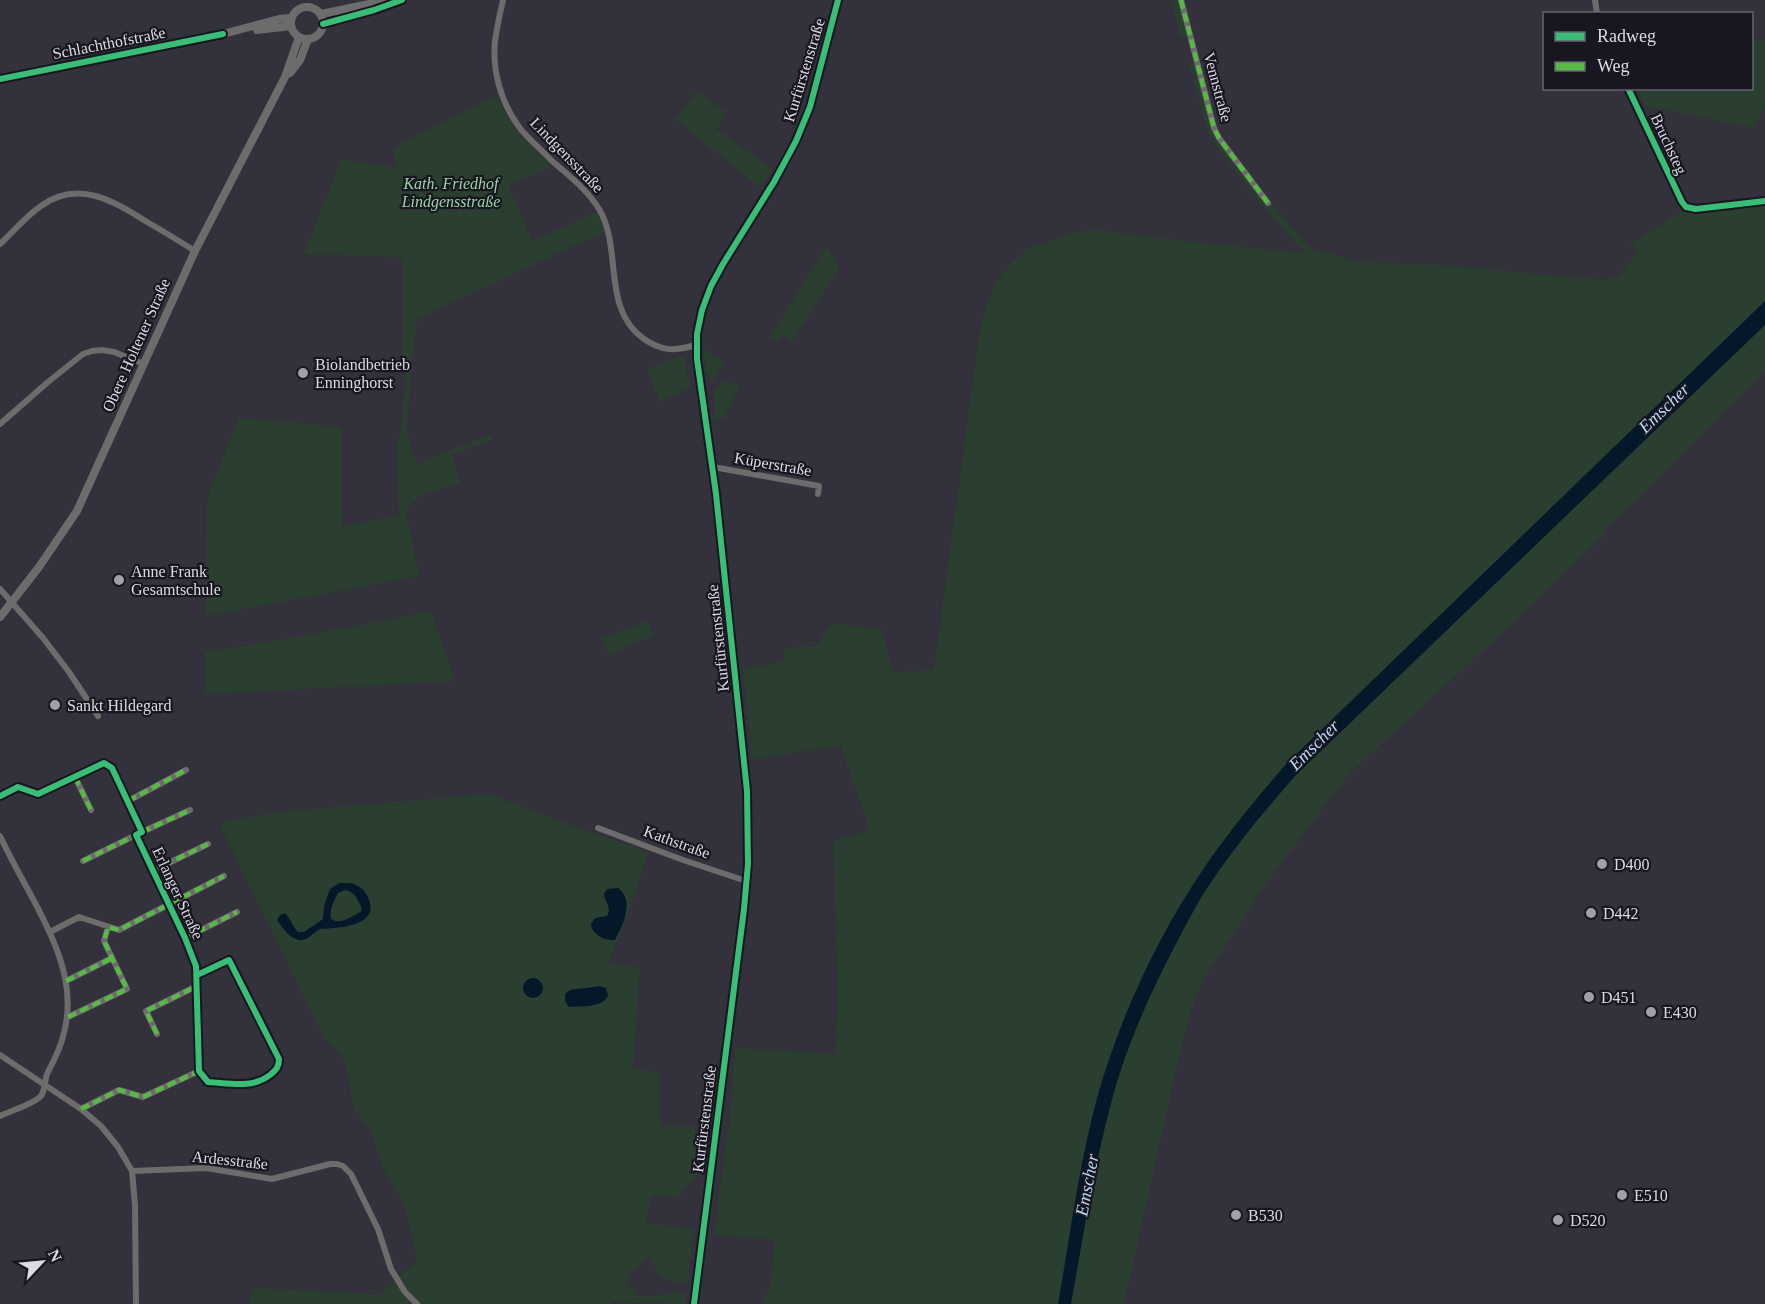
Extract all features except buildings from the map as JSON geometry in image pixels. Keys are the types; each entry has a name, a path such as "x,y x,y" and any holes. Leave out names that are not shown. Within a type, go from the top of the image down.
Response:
{"main road":[{"name":"Kurfürstenstraße","path":"694,1304 749,845 747,791 713,467 699,382 696,345 700,316 711,286 774,182 796,141 810,107 838,0"}],"street":[{"path":"322,19 388,0"},
{"path":"322,19 374,10 402,0"},
{"name":"Lindgensstraße","path":"503,0 495,41 495,64 499,86 519,127 582,187 604,219 609,232 616,293 624,316 637,334 658,347 673,350 696,345"},
{"name":"Vennstraße","path":"1181,0 1214,128 1268,203"},
{"path":"308,3 317,10 322,19 320,34 304,38 296,36 291,22 299,4 308,3"},
{"name":"Schlachthofstraße","path":"0,79 223,34 279,19 291,22"},
{"name":"Obere Holtener Straße","path":"0,617 39,567 77,511 195,251 304,38"},
{"name":"Bruchsteg","path":"1629,90 1682,202 1689,208 1765,201"},
{"path":"0,244 40,206 52,199 69,194 85,193 118,203 195,251"},
{"path":"0,424 84,354 92,351 114,351 144,364"},
{"name":"Küperstraße","path":"713,467 819,486 818,494"},
{"path":"0,589 56,655 98,716"},
{"name":"Erlanger Straße","path":"75,777 104,763 112,768 128,801 152,871 196,966 199,1071"},
{"path":"128,801 186,770"},
{"path":"0,796 18,787 38,794 75,777 91,810"},
{"name":"Erlanger Straße","path":"84,861 190,810"},
{"name":"Kathstraße","path":"598,828 746,881"},
{"path":"0,836 60,956 66,981 68,1017 59,1050 47,1074 42,1095 0,1116"},
{"name":"Erlanger Straße","path":"152,871 208,844"},
{"name":"Erlanger Straße","path":"169,904 224,876"},
{"path":"50,932 79,917 119,930 169,904"},
{"name":"Erlanger Straße","path":"185,938 237,912"},
{"path":"68,1017 127,989 104,941 108,927"},
{"path":"66,981 112,958"},
{"path":"81,1109 119,1090 142,1097 199,1071 208,1082 251,1085 264,1080 276,1070 279,1059 229,960 197,975"},
{"path":"157,1034 146,1011 197,986"},
{"path":"0,1055 81,1109 101,1126 118,1147 132,1171 135,1205 136,1304"},
{"name":"Ardesstraße","path":"132,1171 206,1168 272,1179 330,1164 343,1166 351,1174 378,1229 391,1269 405,1292 417,1304"}],"green space":[{"path":"1171,0 1180,0 1189,35 1181,38"},
{"path":"1753,38 1765,40 1765,104 1755,128 1645,106 1637,90 1753,90"},
{"path":"1189,62 1196,64 1212,128 1270,201 1308,246 1315,251 1329,253 1354,262 1443,265 1602,280 1617,278 1639,250 1629,243 1641,238 1686,208 1765,203 1765,371 1657,481 1609,525 1601,538 1527,610 1352,771 1267,882 1201,983 1190,1014 1124,1304 761,1304 770,1287 775,1240 714,1235 730,1116 735,1048 835,1054 838,996 833,841 870,830 840,745 752,759 743,668 784,662 784,649 817,645 831,623 882,629 894,672 934,670 980,328 987,303 998,280 1010,264 1027,249 1073,233 1096,229 1158,238 1304,253 1262,205 1218,148 1205,124"},
{"path":"697,91 727,113 716,129 772,169 759,187 675,119"},
{"name":"Kath. Friedhof Lindgensstraße","path":"497,96 513,127 552,166 509,186 532,241 597,212 604,232 417,319 407,427 417,464 491,434 493,439 452,455 460,483 423,496 410,505 406,511 419,576 206,616 207,498 239,418 341,427 342,526 399,516 397,446 401,432 405,372 402,371 403,263 399,257 304,254 342,159 397,168 393,148"},
{"path":"827,246 839,267 792,342 783,336 779,342 770,337"},
{"path":"704,349 725,362 711,384 705,367"},
{"path":"679,356 685,360 689,388 660,402 647,370"},
{"path":"725,381 740,386 724,418 715,420 714,391"},
{"path":"431,611 455,681 205,694 205,652 309,635"},
{"path":"648,621 653,636 608,655 602,638"},
{"path":"489,794 648,852 634,897 608,964 640,968 633,1069 660,1072 660,1126 694,1126 698,1173 678,1197 651,1196 646,1223 694,1229 687,1284 667,1280 661,1276 649,1256 631,1273 625,1285 636,1289 637,1295 657,1296 675,1292 682,1293 686,1295 686,1304 613,1301 612,1304 248,1304 253,1288 380,1294 417,1261 405,1206 383,1169 371,1131 354,1109 345,1060 326,1040 220,826 225,821 277,812"}],"water":[{"name":"Emscher","path":"1765,301 1765,325 1296,775 1225,862 1195,908 1157,982 1130,1043 1104,1131 1071,1304 1058,1304 1085,1149 1106,1068 1129,1008 1156,950 1187,894 1214,854 1286,764"},
{"path":"339,883 352,883 362,888 370,901 369,915 350,926 320,929 303,940 290,935 277,920 285,913 298,932 304,932 323,919 324,906 330,889","holes":["345,890 356,897 362,910 350,918 335,921 331,919 331,909 338,893"]},
{"path":"618,888 626,899 626,913 615,940 607,939 596,934 591,924 595,918 607,916 609,907 604,894 607,889"},
{"path":"529,978 537,978 543,984 543,992 537,998 529,998 523,992 523,984"},
{"path":"600,986 606,988 608,996 601,1003 569,1007 565,1001 565,994 570,990"}],"marked path":[{"path":"1181,0 1214,128 1268,203"},
{"path":"128,801 186,770"},
{"path":"75,777 91,810"},
{"path":"142,832 190,810"},
{"path":"83,861 136,835"},
{"path":"152,871 208,844"},
{"path":"68,1017 127,989 104,941 108,927 119,930 224,876"},
{"path":"185,938 237,912"},
{"path":"66,981 112,958"},
{"path":"157,1034 146,1011 197,986"},
{"path":"81,1109 119,1090 143,1097 199,1071"}],"cycle path":[{"path":"323,24 402,0"},
{"path":"694,1304 748,864 747,791 716,494 697,359 697,334 702,310 711,286 796,141 810,107 838,0"},
{"path":"0,79 223,34"},
{"path":"1629,90 1686,207 1696,209 1765,201"},
{"path":"0,796 18,787 38,794 104,763 112,768 142,832 136,835 196,966 199,1071 208,1082 232,1084 248,1084 270,1075 277,1068 279,1059 229,960 197,975"}],"place":[{"name":"Biolandbetrieb Enninghorst","path":"303,373"},
{"name":"Anne Frank Gesamtschule","path":"119,580"},
{"name":"Sankt Hildegard","path":"55,705"},
{"name":"D400","path":"1602,864"},
{"name":"D442","path":"1591,913"},
{"name":"D451","path":"1589,997"},
{"name":"E430","path":"1651,1012"},
{"name":"E510","path":"1622,1195"},
{"name":"B530","path":"1236,1215"},
{"name":"D520","path":"1558,1220"}]}
